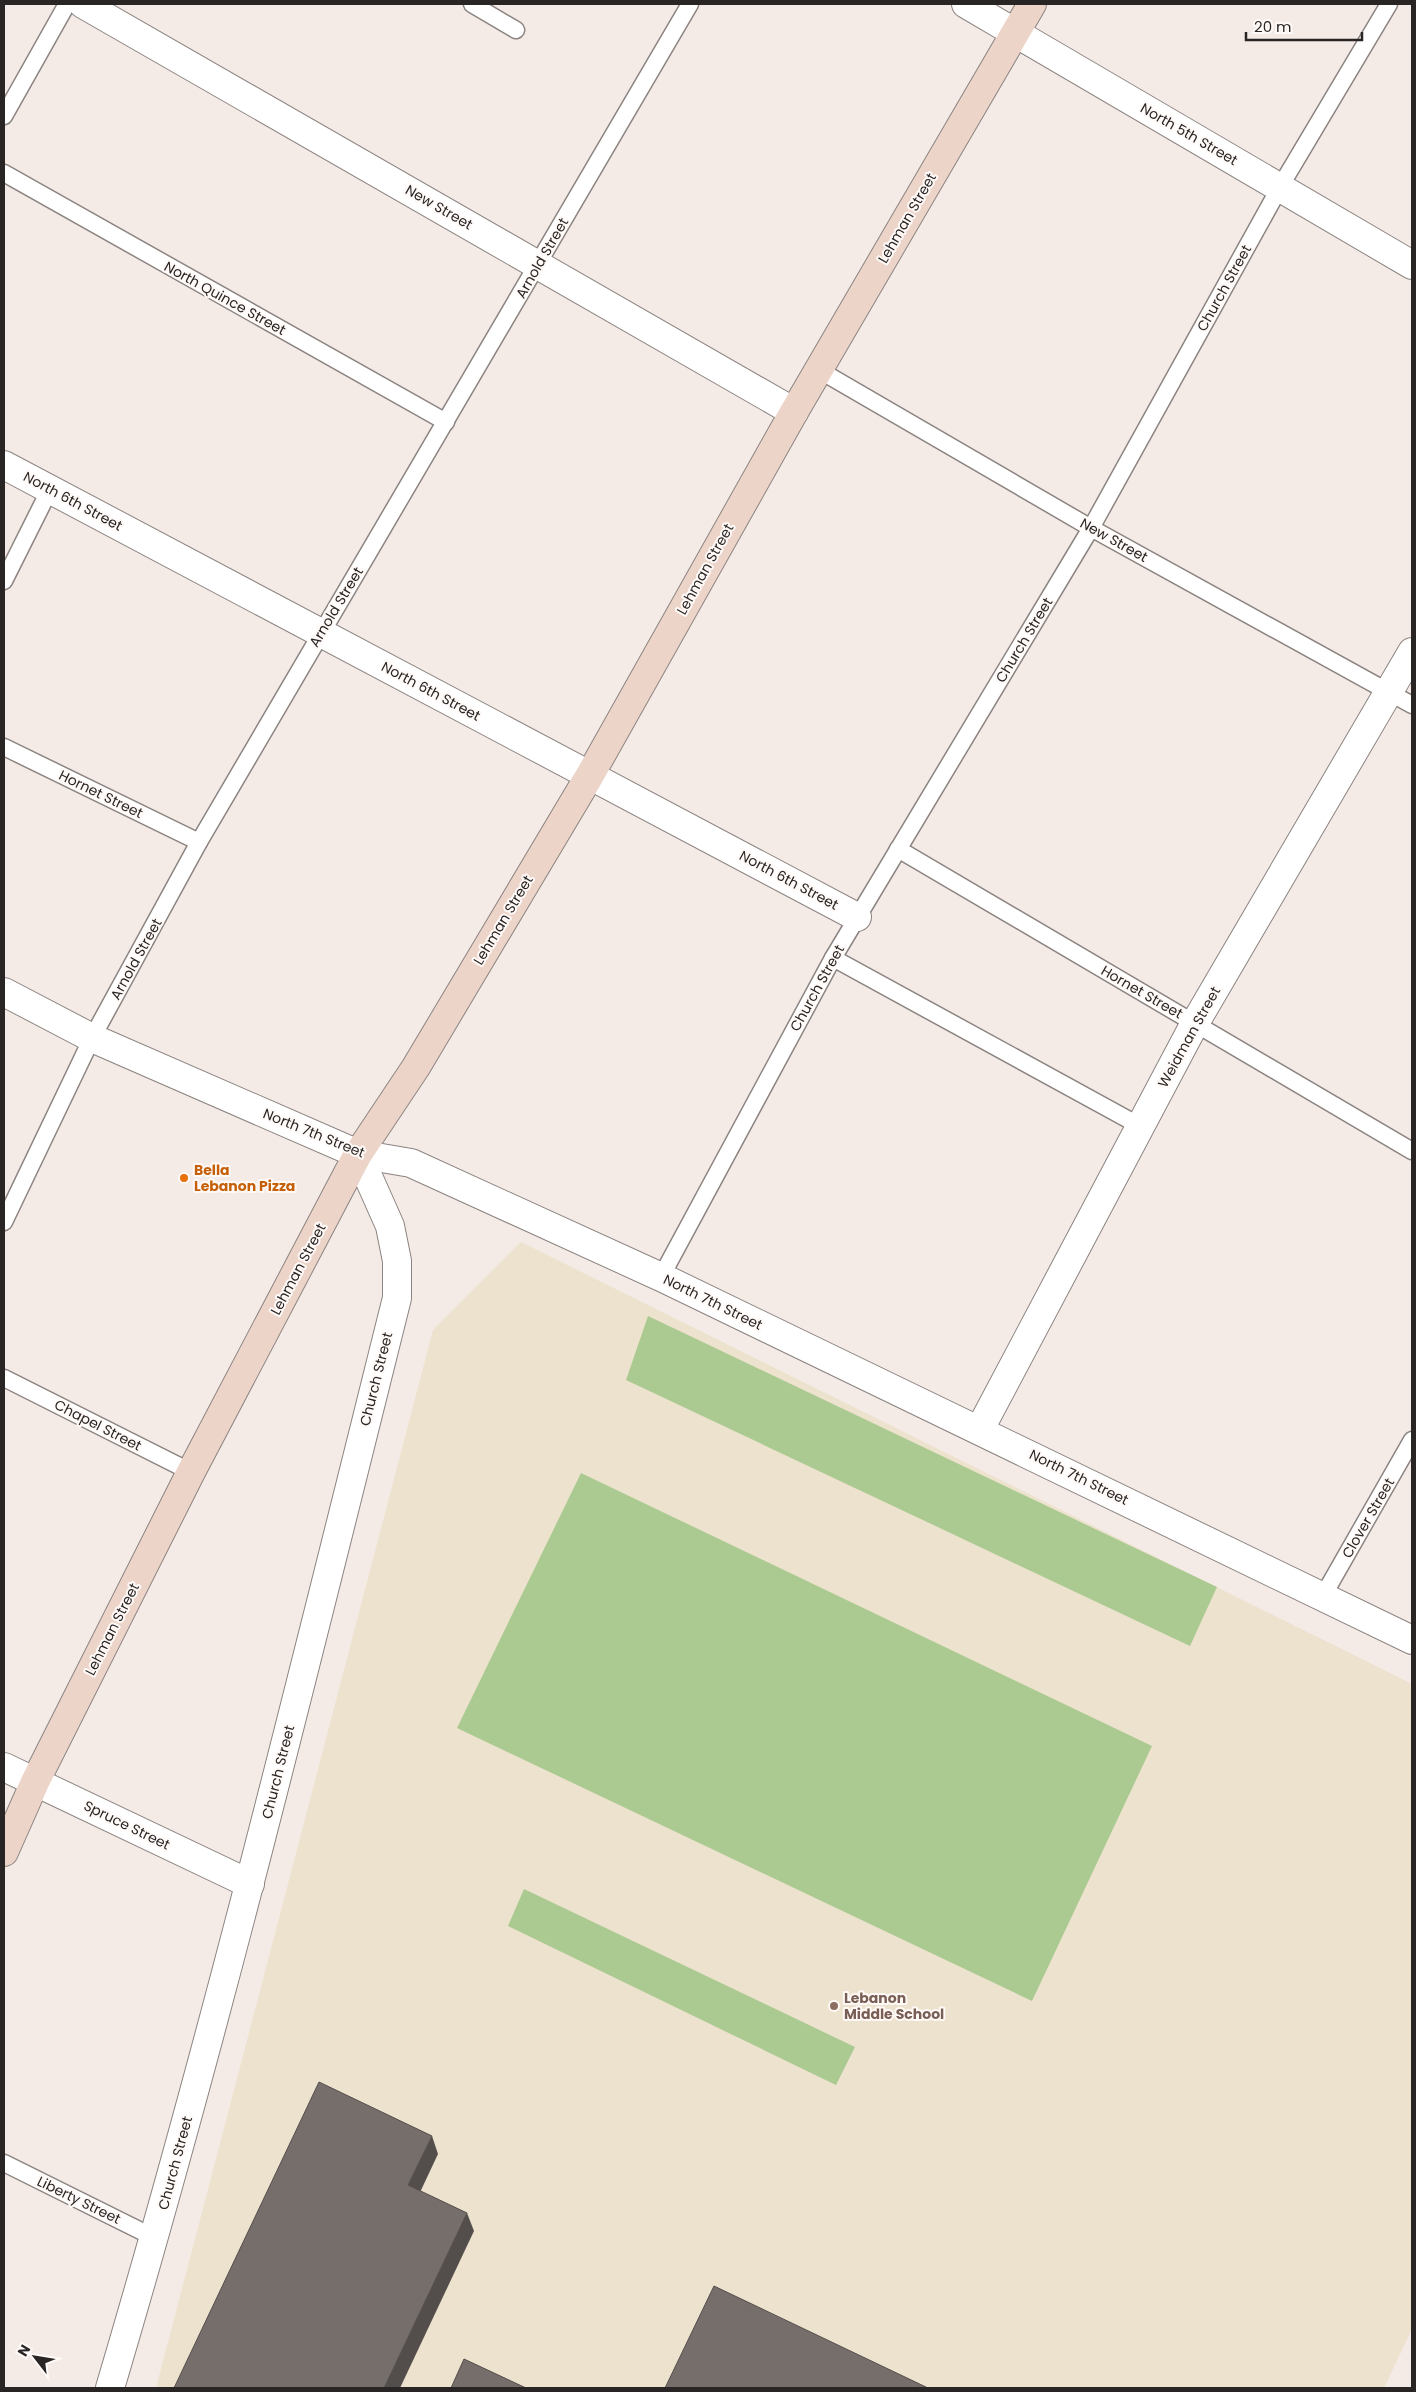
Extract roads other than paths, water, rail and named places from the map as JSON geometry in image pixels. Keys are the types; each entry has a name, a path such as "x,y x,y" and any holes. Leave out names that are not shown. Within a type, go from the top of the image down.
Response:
{"main road":[{"name":"Lehman Street","path":"4,1852 35,1782 191,1472 358,1154 416,1067 590,775 794,412 1032,4"}],"street":[{"name":"New Street","path":"83,4 794,412"},
{"name":"North 5th Street","path":"966,4 1412,264"},
{"name":"North 6th Street","path":"4,465 857,917"},
{"name":"Weidman Street","path":"980,1429 1195,1023 1412,652"},
{"name":"North 7th Street","path":"4,992 92,1038 358,1154 411,1163 661,1277 980,1429 1412,1640"},
{"name":"Church Street","path":"110,2388 155,2238 250,1884 397,1298 397,1261 390,1226 358,1154"},
{"name":"Spruce Street","path":"4,1767 250,1884"}],"lane":[{"path":"4,116 68,4"},
{"path":"472,4 516,30"},
{"name":"Arnold Street","path":"4,1222 92,1038 199,842 690,4"},
{"name":"Church Street","path":"661,1277 857,917 1091,528 1280,187 1389,4"},
{"name":"North Quince Street","path":"4,173 446,422"},
{"name":"New Street","path":"819,370 1091,528 1412,705"},
{"path":"4,581 50,489"},
{"name":"Hornet Street","path":"4,746 199,842"},
{"name":"Hornet Street","path":"898,849 1412,1151"},
{"path":"834,958 1140,1126"},
{"name":"Chapel Street","path":"4,1378 191,1472"},
{"name":"Clover Street","path":"1323,1596 1412,1440"},
{"name":"Liberty Street","path":"4,2163 155,2238"}],"place":[{"name":"Bella Lebanon Pizza","path":"184,1178"},
{"name":"Lebanon Middle School","path":"834,2006"}]}
